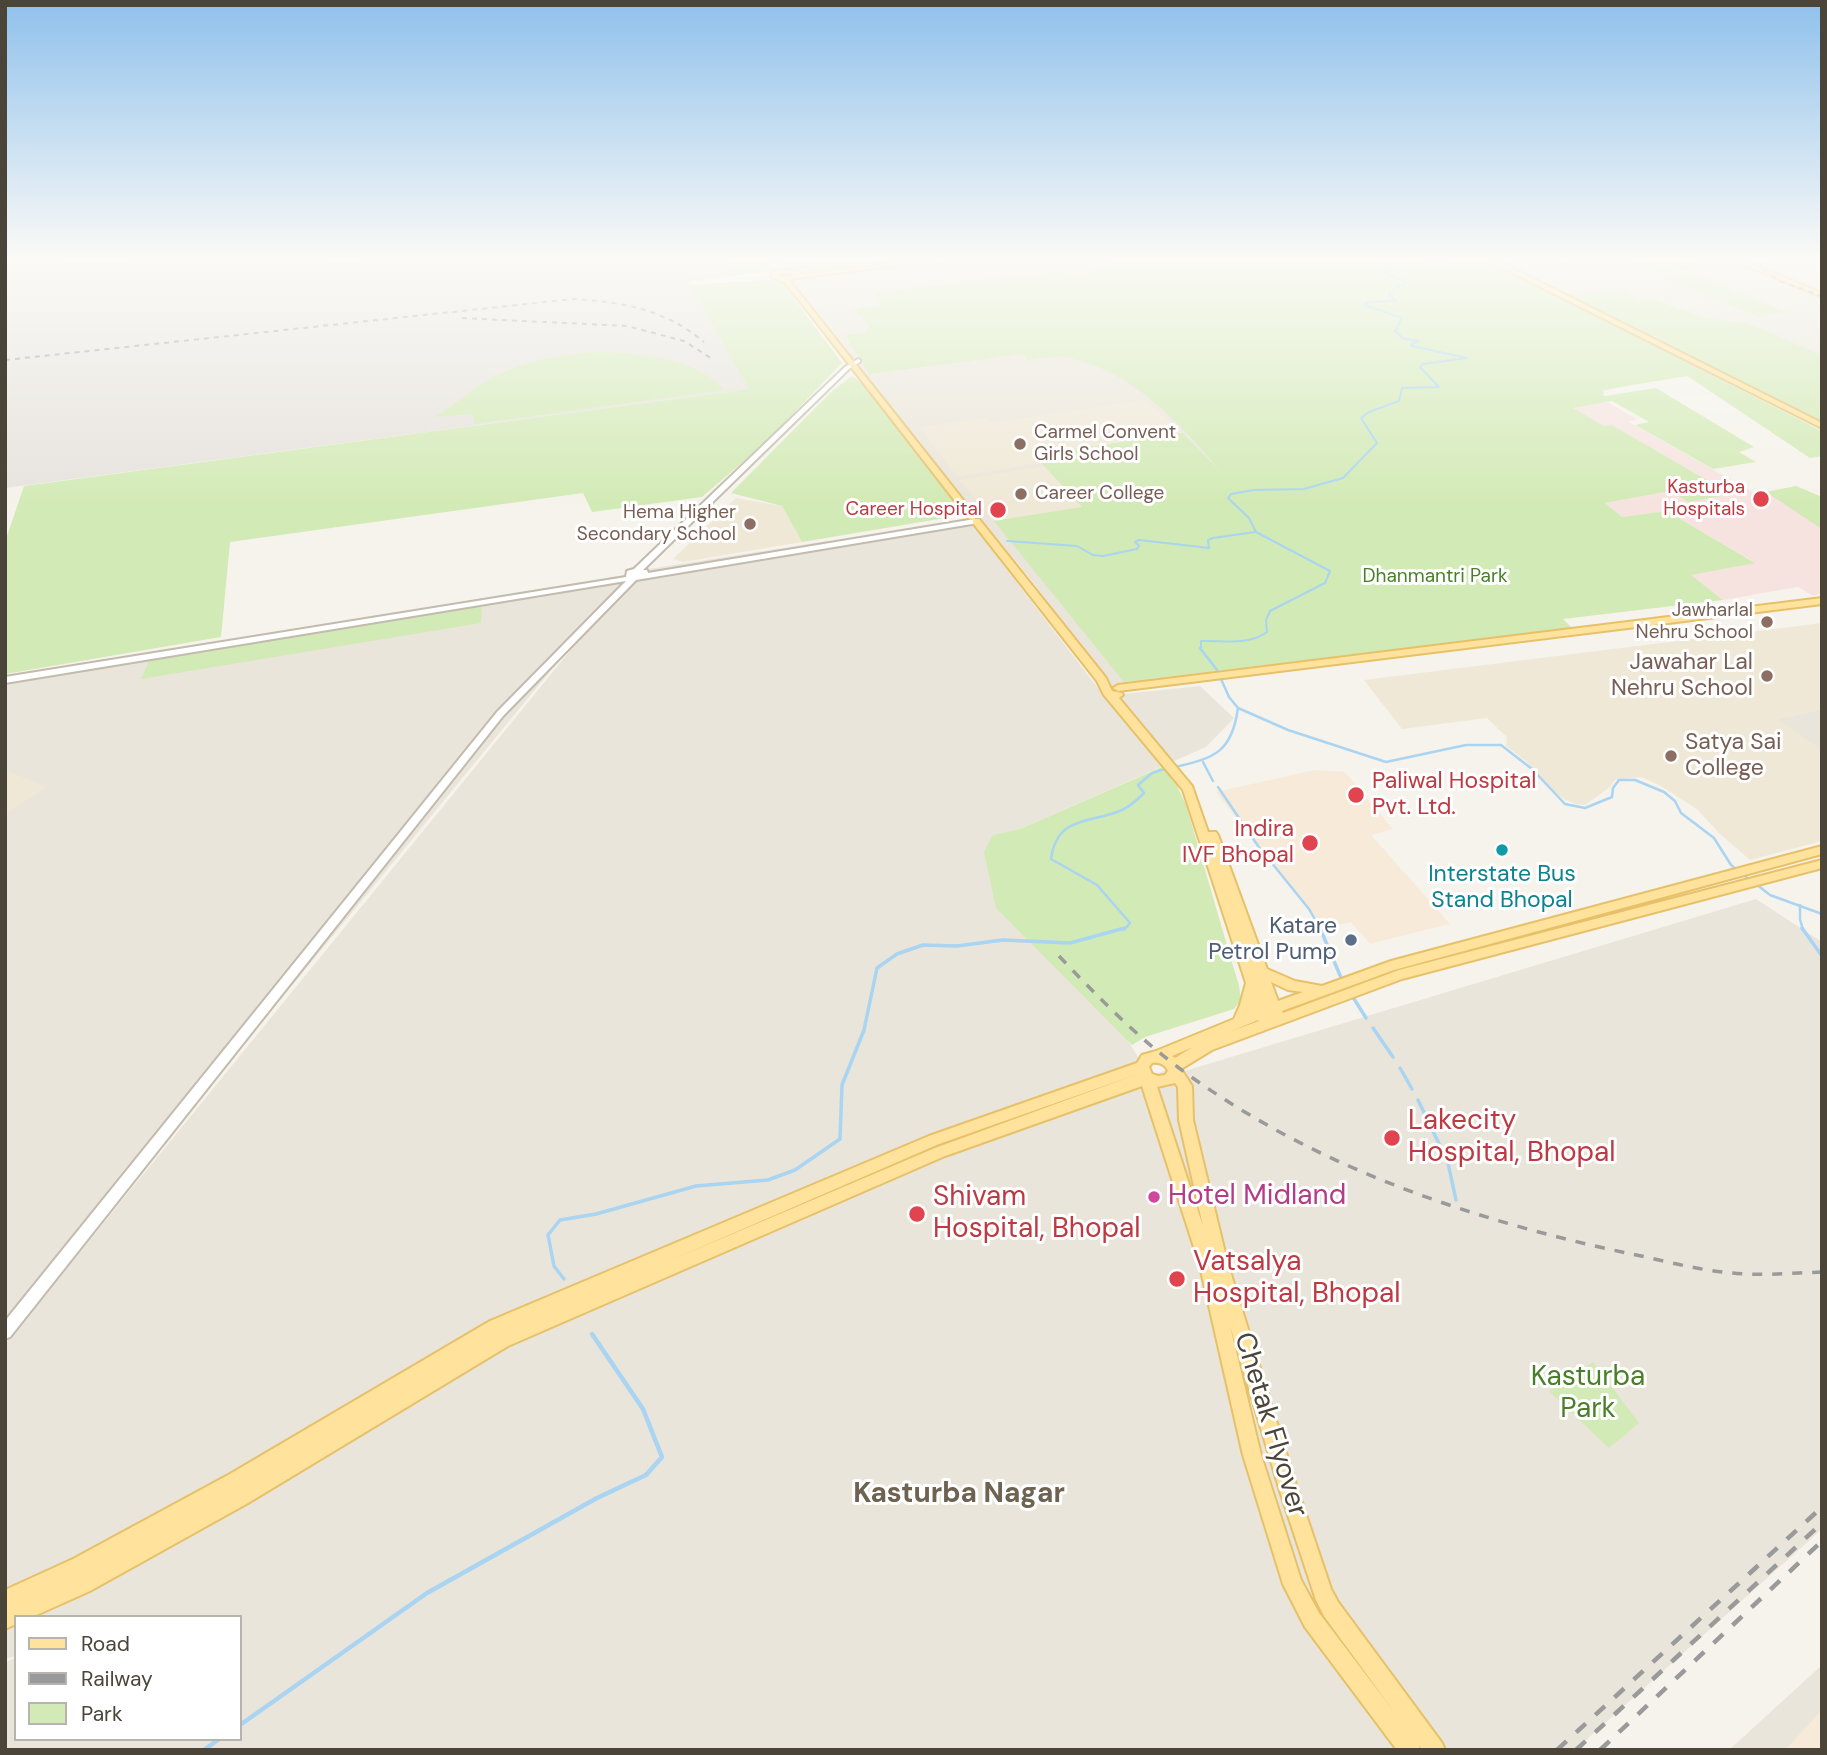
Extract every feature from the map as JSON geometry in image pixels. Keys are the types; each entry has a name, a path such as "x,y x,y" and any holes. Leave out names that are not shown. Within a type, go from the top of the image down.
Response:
{"main road":[{"path":"839,343 857,364"},
{"path":"841,343 976,519 1175,768 1188,789 1270,1016"},
{"path":"1656,343 1822,426"},
{"path":"1115,691 1822,601"},
{"path":"1595,632 1822,607"},
{"path":"1353,986 1391,966 1822,850"},
{"path":"5,1600 80,1566 236,1480 496,1327 934,1140 1144,1073 1165,1082 1170,1080 1175,1068 1207,1046 1332,991 1822,864"},
{"path":"1256,977 1293,986 1332,991"},
{"path":"1239,1022 1256,977"},
{"path":"1144,1073 1147,1059 1239,1022 1270,1016"},
{"path":"1158,1056 1175,1068"},
{"name":"Chetak Flyover","path":"1175,1068 1185,1087 1185,1121 1252,1455 1293,1584 1312,1619 1410,1750"},
{"path":"5,1619 83,1584 241,1496 502,1340 940,1152 1144,1073"},
{"name":"Chetak Flyover","path":"1144,1073 1213,1263 1323,1593 1331,1609 1435,1750"}],"street":[{"path":"5,1332 500,714 638,574 857,364"},
{"path":"5,678 976,519"}],"shaded area":[{"path":"5,343 724,343 750,389 5,488"},
{"path":"837,343 1822,343 1822,424 1708,369 1602,391 1458,354 1210,640 1214,680 1113,691 1035,585"},
{"name":"Carmel Convent Girls School","path":"1145,400 1183,433 1035,455 1041,463 957,477 919,427 986,418 991,423"},
{"name":"Kasturba Hospitals","path":"1607,402 1637,419 1629,422 1756,494 1796,486 1822,497 1822,593 1813,596 1798,587 1723,600 1690,575 1754,562 1667,511 1622,517 1604,503 1671,491 1688,501 1729,493 1612,425 1604,426 1572,408"},
{"name":"Career College","path":"1045,466 1082,507 994,521 959,480"},
{"name":"Hema Higher Secondary School","path":"736,498 782,506 802,542 683,562 673,559"},
{"path":"972,524 1104,696 1200,686 1234,718 1206,747 1020,829 1003,833 1150,1077 1174,1066 1178,1073 1756,899 1822,942 1822,1529 1575,1750 5,1750 5,1662 14,1659 14,1741 242,1741 242,1615 14,1615 14,1657 5,1659 5,1344 635,571 828,541 832,547"},
{"path":"630,574 5,1335 5,677"},
{"name":"Satya Sai College","path":"1822,623 1822,709 1777,719 1822,751 1822,841 1750,860 1698,810 1661,786 1641,777 1615,780 1610,787 1585,805 1576,804 1551,789 1526,761 1506,746 1507,737 1487,718 1402,729 1364,680"},
{"path":"1822,709 1822,751 1776,719"},
{"path":"5,770 47,787 5,814"},
{"path":"1315,770 1345,772 1393,829 1371,835 1450,924 1370,944 1351,922 1323,929 1216,792"},
{"path":"1822,1665 1822,1750 1729,1750"},
{"path":"1822,1710 1822,1750 1785,1750"}],"green space":[{"path":"723,343 827,343 842,363 766,442 702,497 592,512 583,493 230,542 221,637 5,674 5,542 24,486 749,389"},
{"name":"Dhanmantri Park","path":"850,343 1649,343 1822,431 1822,456 1810,458 1687,376 1603,390 1604,396 1656,388 1754,447 1739,452 1756,462 1713,469 1635,425 1649,422 1612,401 1573,408 1604,426 1612,425 1731,494 1688,502 1671,491 1605,503 1622,517 1667,511 1755,563 1691,575 1723,600 1563,619 1572,628 1124,682 994,521 1082,507 1034,455 1183,433 1221,472 1171,417 1133,386 1090,364 1066,357 1028,360 1022,354 869,374"},
{"path":"1661,343 1794,343 1822,355 1822,423"},
{"path":"596,352 647,355 682,363 712,379 724,390 474,424 473,414 434,417 484,382 510,369 567,355"},
{"path":"852,376 863,384 962,511 951,517 802,542 782,506 731,493 833,390"},
{"path":"1796,486 1822,497 1822,529 1766,492"},
{"path":"482,605 481,623 141,679 150,659"},
{"path":"1162,767 1177,786 1186,805 1241,1000 1234,1009 1145,1037 1132,1045 996,908 984,852 993,835 1020,829"},
{"name":"Kasturba Park","path":"1593,1362 1639,1423 1609,1448 1549,1391"}],"waterway":[{"path":"1201,649 1201,641 1244,641 1267,632 1266,620 1270,611 1325,583 1330,571 1256,532 1249,518 1228,498 1231,494 1254,490 1304,489 1343,478 1377,443 1361,418 1369,412 1399,401 1402,388 1439,387 1420,367 1423,364 1467,358 1412,346 1414,343"},
{"path":"1007,541 1077,546 1093,555 1103,556 1137,549 1139,546 1135,542 1139,540 1209,548 1208,540 1213,538 1255,532"},
{"path":"1201,649 1217,670 1229,697 1238,708"},
{"path":"1175,767 1201,760 1219,751 1231,735 1238,708"},
{"path":"1238,708 1288,730 1386,762 1466,745 1501,745 1532,769 1565,804 1585,808 1612,797 1613,788 1619,780 1635,780 1664,792 1675,801 1681,813 1714,838 1731,865 1750,880"},
{"path":"1203,762 1213,781"},
{"path":"1124,930 1130,923 1097,885 1051,859 1054,845 1060,835 1077,823 1128,807 1144,793 1138,785 1152,773 1168,768"},
{"path":"1218,787 1258,846 1309,909 1320,929"},
{"path":"1756,884 1770,895 1800,906"},
{"path":"1800,906 1822,914"},
{"path":"1800,906 1803,929"},
{"path":"564,1279 554,1266 548,1235 560,1220 596,1214 696,1186 768,1180 795,1170 840,1139 842,1085 864,1030 877,968 897,954 923,945 957,946 1003,940 1070,943 1125,928"},
{"path":"1320,929 1342,980"},
{"path":"1803,929 1822,956"},
{"path":"1346,986 1366,1018"},
{"path":"1373,1028 1393,1057"},
{"path":"1400,1068 1412,1089"},
{"path":"1418,1100 1442,1150"},
{"path":"1448,1163 1456,1200"},
{"path":"242,1724 427,1593 597,1498 646,1475 662,1457 643,1409 592,1334"},
{"path":"204,1750 216,1741"}],"railway":[{"path":"5,360 164,343"},
{"path":"687,343 714,360"},
{"path":"1059,956 1132,1029 1179,1068 1281,1133 1391,1184 1505,1223 1690,1267 1743,1274 1822,1272"},
{"path":"1557,1750 1822,1507"},
{"path":"1576,1750 1822,1523"},
{"path":"1600,1750 1822,1541"}],"place":[{"name":"Carmel Convent Girls School","path":"1020,444"},
{"name":"Career College","path":"1021,494"},
{"name":"Kasturba Hospitals","path":"1761,499"},
{"name":"Career Hospital","path":"998,510"},
{"name":"Hema Higher Secondary School","path":"750,524"},
{"name":"Jawharlal Nehru School","path":"1767,622"},
{"name":"Jawahar Lal Nehru School","path":"1767,676"},
{"name":"Satya Sai College","path":"1671,756"},
{"name":"Paliwal Hospital Pvt. Ltd.","path":"1356,795"},
{"name":"Indira IVF Bhopal","path":"1310,843"},
{"name":"Interstate Bus Stand Bhopal","path":"1502,850"},
{"name":"Katare Petrol Pump","path":"1351,940"},
{"name":"Lakecity Hospital, Bhopal","path":"1392,1138"},
{"name":"Hotel Midland","path":"1154,1197"},
{"name":"Shivam Hospital, Bhopal","path":"917,1214"},
{"name":"Vatsalya Hospital, Bhopal","path":"1177,1279"}],"district":[{"name":"Kasturba Nagar","path":"959,1495"}]}
